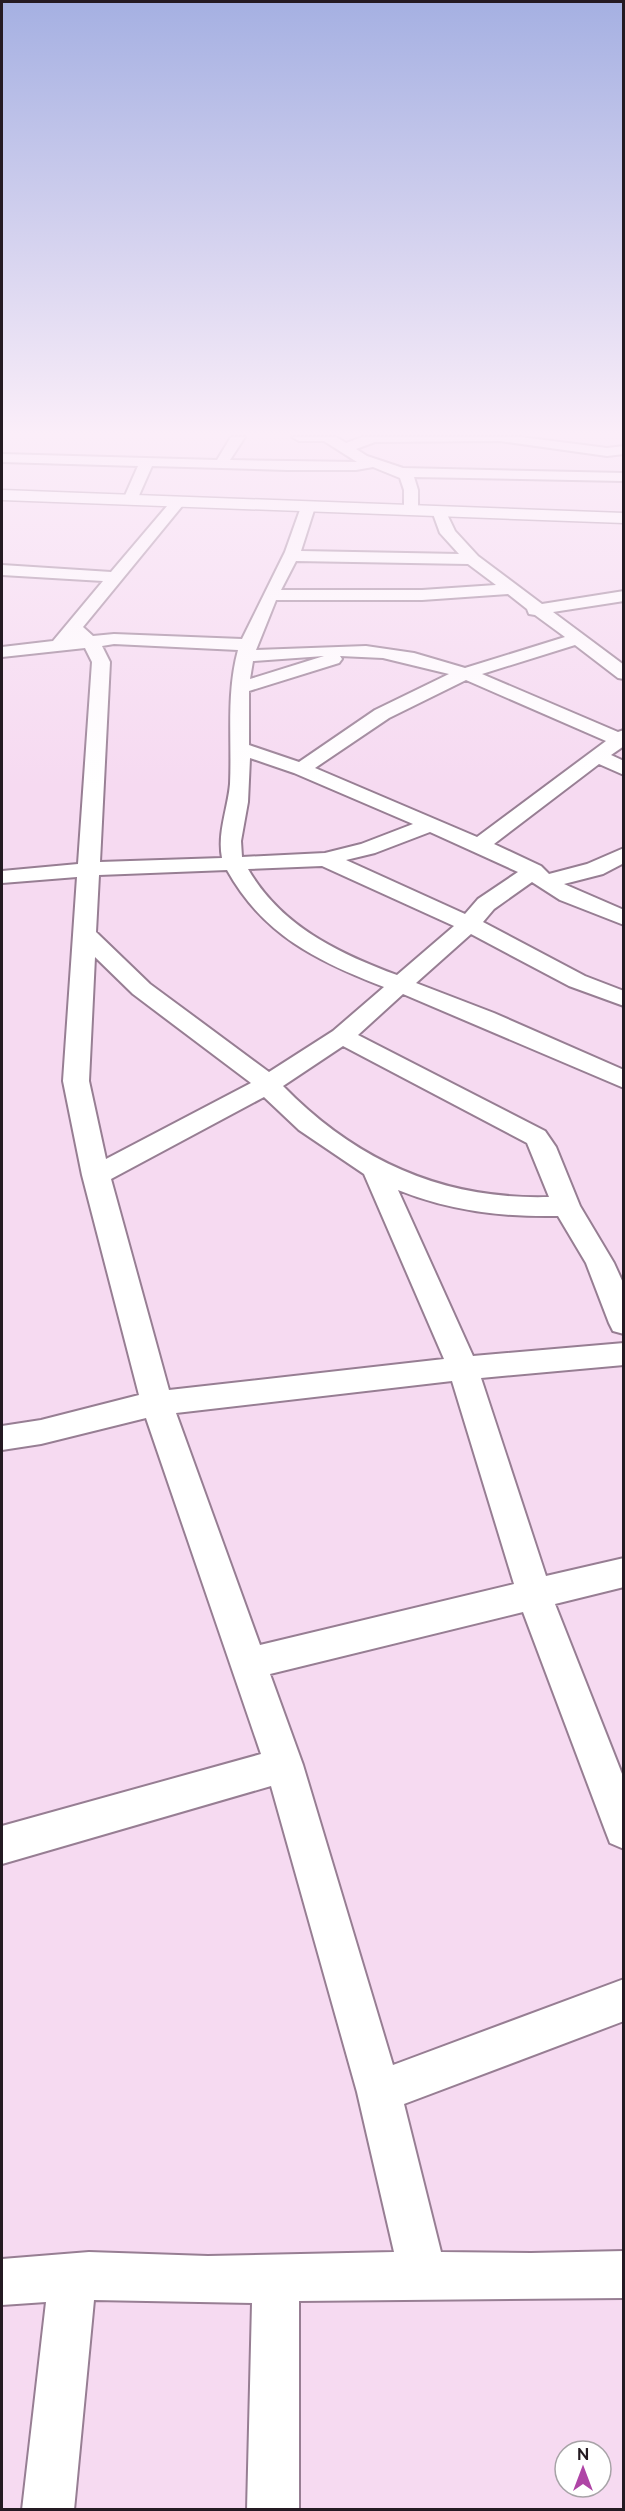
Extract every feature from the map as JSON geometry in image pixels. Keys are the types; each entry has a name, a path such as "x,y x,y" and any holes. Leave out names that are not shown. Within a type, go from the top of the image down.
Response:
{"street":[{"path":"74,638 135,554"},
{"path":"467,554 508,589 624,674"},
{"path":"472,560 291,556 270,595 247,650 241,688 238,801 231,853 234,865 256,902 280,925 330,955 397,985 478,1015 624,1080"},
{"path":"2,570 116,578"},
{"path":"270,595 422,595 508,589"},
{"path":"535,609 624,596"},
{"path":"74,638 101,662 76,1080 96,1175 157,1403 284,1765 379,2092 423,2275"},
{"path":"2,652 74,638 147,639 247,650 351,651 399,655 466,674 621,737 480,845"},
{"path":"301,769 381,715 466,674 524,653 576,640"},
{"path":"241,688 326,663 351,651"},
{"path":"598,656 624,654"},
{"path":"238,748 301,769 480,845 624,918"},
{"path":"597,756 624,769"},
{"path":"2,877 90,871 123,866 234,865 325,859 368,849 429,825"},
{"path":"96,1175 228,1108 342,1036 397,985 469,924 486,904 539,876 595,869 624,854"},
{"path":"325,859 469,924 577,981 624,999"},
{"path":"86,934 128,977 267,1084 308,1124 375,1168 413,1187 470,1203 506,1208 566,1206"},
{"path":"342,1036 536,1137 543,1147 566,1206 600,1263 624,1323"},
{"path":"375,1168 463,1368 534,1594 624,1830"},
{"path":"2,1438 41,1432 157,1403 463,1368 624,1354"},
{"path":"248,1664 624,1572"},
{"path":"2,1845 284,1765"},
{"path":"379,2092 624,2000"},
{"path":"2,2282 73,2277 276,2278 423,2275 531,2277 624,2274"},
{"path":"48,2510 73,2277"},
{"path":"273,2510 276,2278"}]}
